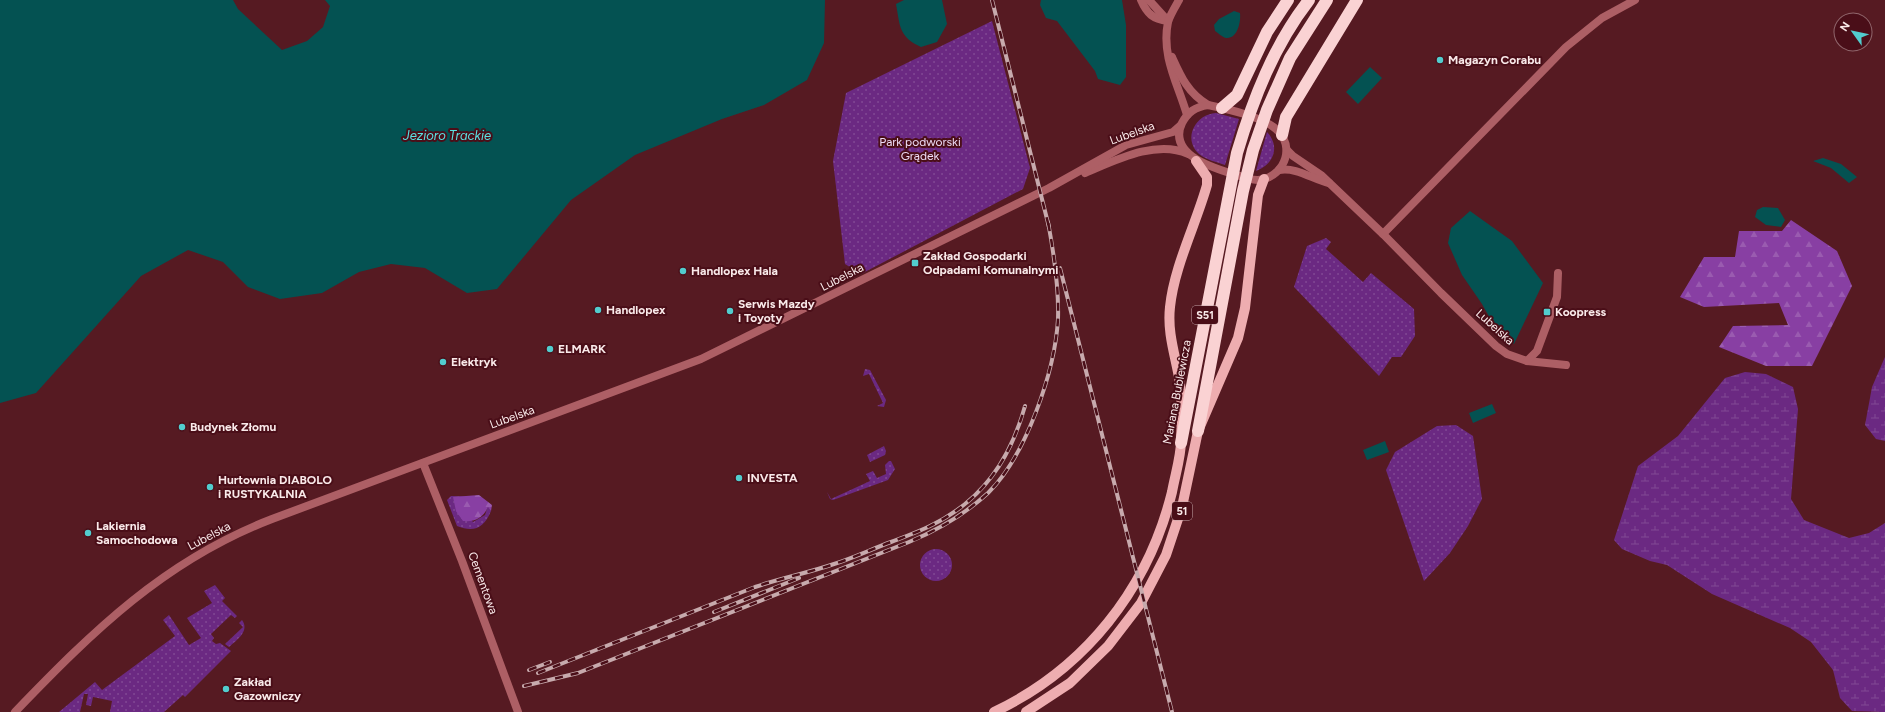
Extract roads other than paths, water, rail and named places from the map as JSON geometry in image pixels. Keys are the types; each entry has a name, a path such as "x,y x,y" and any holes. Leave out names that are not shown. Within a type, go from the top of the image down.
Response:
{"highway":[{"path":"1222,108 1237,95 1267,32 1288,0"},
{"name":"Mariana Bublewicza","path":"1181,443 1229,187 1237,153 1253,106 1275,54 1309,0"},
{"name":"S51","path":"1198,431 1243,192 1253,150 1267,110 1290,58 1327,0"},
{"path":"1282,135 1286,117 1357,0"}],"main road":[{"path":"1181,443 1181,392 1170,334 1170,307 1176,280 1207,185 1207,177 1192,158"},
{"path":"1198,431 1238,338 1245,308 1258,194 1264,179"},
{"name":"51","path":"1026,712 1065,686 1089,666 1108,646 1135,612 1166,555 1179,519 1188,484 1198,431"},
{"name":"Mariana Bublewicza","path":"994,712 1033,690 1067,666 1099,635 1130,593 1146,565 1156,542 1168,506 1181,443"}],"street":[{"path":"1141,0 1146,10 1156,19 1168,21"},
{"path":"1149,0 1168,21 1170,54 1187,87 1195,97 1208,104 1265,122 1278,130 1282,135 1287,150 1286,159 1280,170"},
{"path":"1179,0 1168,21 1166,41 1168,60 1187,115"},
{"path":"1383,234 1566,47 1602,18 1635,0"},
{"path":"1192,158 1180,141 1179,134 1181,125 1193,109 1208,104"},
{"name":"Lubelska","path":"15,712 108,620 149,586 189,560 253,526 701,359 1049,188 1126,146 1173,132 1181,125"},
{"name":"Lubelska","path":"1049,188 1126,156 1168,148 1175,149 1192,158 1250,179 1264,179"},
{"name":"Lubelska","path":"1287,150 1293,156 1321,175 1344,195 1496,346 1507,354 1527,361 1554,363 1566,366"},
{"path":"1264,179 1280,170 1288,169 1329,183"},
{"path":"1527,361 1537,351 1557,297 1558,273"},
{"name":"Cementowa","path":"423,463 462,561 518,712"}],"water":[{"name":"Jezioro Trackie","path":"0,0 233,0 238,9 282,50 307,41 323,27 330,6 325,0 825,0 824,43 807,80 764,105 722,119 635,155 571,200 497,289 467,293 425,268 391,264 359,272 322,293 280,299 248,287 223,262 188,250 141,276 36,393 0,403"},
{"path":"904,0 942,0 947,24 937,42 921,47 904,35 900,25 896,4"},
{"path":"1041,0 1122,0 1126,25 1126,77 1120,85 1098,79 1095,71 1057,21 1046,18 1040,5"},
{"path":"1234,11 1240,13 1238,29 1233,36 1226,38 1215,31 1214,25 1219,19"},
{"path":"1370,67 1382,78 1358,104 1346,92"},
{"path":"1823,158 1841,164 1857,177 1849,183 1831,168 1813,161"},
{"path":"1763,207 1778,208 1785,220 1781,227 1766,225 1755,217 1757,210"},
{"path":"1470,211 1512,241 1543,283 1514,344 1496,329 1482,304 1462,275 1448,243 1451,228"},
{"path":"1492,404 1496,413 1473,423 1469,413"},
{"path":"1385,441 1389,452 1367,460 1363,450"}],"railway":[{"path":"992,0 1049,227"},
{"path":"524,686 578,673 909,542 950,521 970,508 988,493 1002,477 1015,458 1036,412 1045,387 1051,363 1056,340 1058,295 1056,270 1048,222"},
{"path":"1060,268 1172,712"},
{"path":"538,673 755,587 841,562 930,526 965,504 991,477 1011,444 1019,426 1025,406"},
{"path":"714,612 799,578"},
{"path":"529,670 550,662"}],"place":[{"name":"Magazyn Corabu","path":"1440,60"},
{"name":"Zakład Gospodarki Odpadami Komunalnymi","path":"915,263"},
{"name":"Handlopex Hala","path":"683,271"},
{"name":"Handlopex","path":"598,310"},
{"name":"Serwis Mazdy i Toyoty","path":"730,311"},
{"name":"Koopress","path":"1547,312"},
{"name":"ELMARK","path":"550,349"},
{"name":"Elektryk","path":"443,362"},
{"name":"Budynek Złomu","path":"182,427"},
{"name":"INVESTA","path":"739,478"},
{"name":"Hurtownia DIABOLO i RUSTYKALNIA","path":"210,487"},
{"name":"Lakiernia Samochodowa","path":"88,533"},
{"name":"Zakład Gazowniczy","path":"226,689"}],"park label":[{"name":"Park podworski Grądek","path":"920,149"}]}
